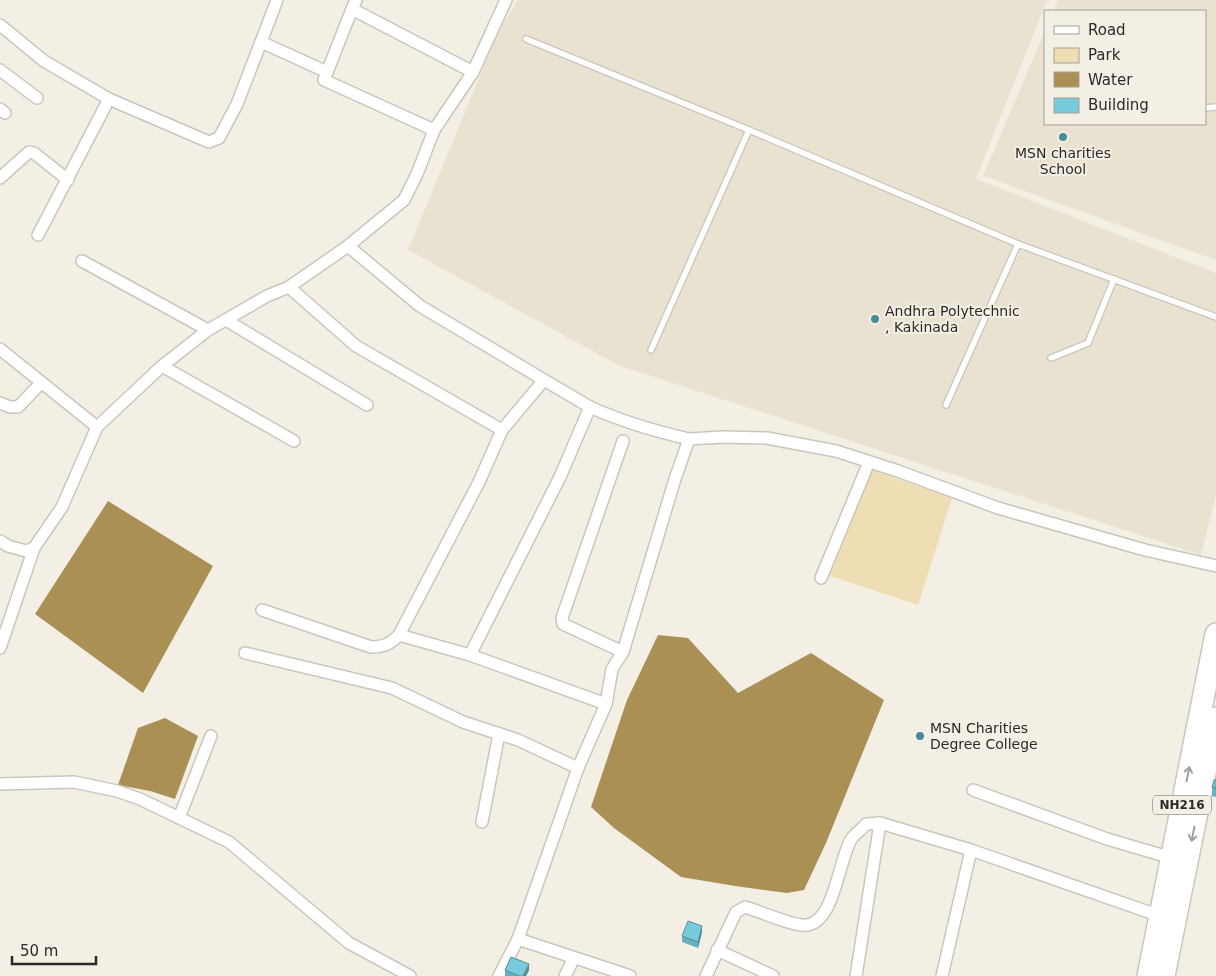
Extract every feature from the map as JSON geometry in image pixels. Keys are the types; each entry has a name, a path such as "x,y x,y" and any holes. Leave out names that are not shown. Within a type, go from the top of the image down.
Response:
{"highway":[{"name":"NH216","path":"1148,976 1216,634"},
{"name":"NH216","path":"1164,976 1216,718"}],"street":[{"path":"0,25 44,61 109,99 209,142 219,138 237,104 277,0"},
{"path":"0,648 34,548 62,507 96,427 162,366 208,330 267,296 289,287 348,246 404,200 417,174 434,130 473,72 506,0"},
{"path":"434,130 324,80 354,4 473,72"},
{"path":"261,42 327,72"},
{"path":"0,70 37,98"},
{"path":"38,235 109,99"},
{"path":"0,178 29,152 34,153 68,180"},
{"path":"348,246 420,306 590,408 618,420 647,430 689,439 723,436 767,438 836,451 998,508 1145,550 1216,566"},
{"path":"82,261 208,330"},
{"path":"289,287 356,346 502,430"},
{"path":"226,320 367,405"},
{"path":"0,350 96,427"},
{"path":"162,366 294,441"},
{"path":"262,610 371,646 380,647 390,644 399,635 478,482 502,430 544,380"},
{"path":"0,403 18,407 41,383"},
{"path":"470,655 560,477 590,408"},
{"path":"499,976 518,939 578,768 606,704 612,669 623,652 675,479 689,439"},
{"path":"623,441 562,618 563,624 623,652"},
{"path":"821,578 869,462"},
{"path":"0,541 8,546 26,551 34,548"},
{"path":"399,635 470,655 606,704"},
{"path":"245,653 392,688 463,722 518,740 578,768"},
{"path":"482,822 499,734"},
{"path":"180,818 211,736"},
{"path":"0,784 74,782 117,791 140,799 229,842 349,943 410,976"},
{"path":"973,790 1108,838 1172,858"},
{"path":"856,976 880,823"},
{"path":"706,976 736,912 745,908 801,925 811,924 818,920 828,907 852,838 866,824 880,823 970,850 1160,916"},
{"path":"942,976 970,850"},
{"path":"518,939 617,974 630,976"},
{"path":"717,950 773,976"},
{"path":"565,976 574,958"}],"lane":[{"path":"526,39 749,130 1018,244 1216,317"},
{"path":"651,350 749,130"},
{"path":"946,405 1018,244"},
{"path":"1051,358 1088,343 1114,280"}],"shaded area":[{"name":"Andhra Polytechnic , Kakinada","path":"518,0 1047,0 976,179 1216,273 1216,495 1201,555 620,366 408,250 498,32"},
{"path":"1058,0 1216,0 1216,260 983,176 1044,33 1044,125 1206,125 1206,10 1053,10"}],"green space":[{"path":"872,470 952,498 918,605 830,576"}],"water":[{"path":"108,501 213,566 143,693 35,614"},
{"path":"658,635 688,638 738,693 811,653 884,700 826,843 804,890 787,893 681,877 614,828 591,807 627,700"},
{"path":"165,718 198,736 175,799 150,791 118,785 138,728"}],"building":[{"path":"1214,780 1216,780 1216,788 1212,787"},
{"path":"688,921 702,926 698,942 682,936"},
{"path":"511,957 529,964 523,976 505,970"}],"place":[{"name":"MSN charities School","path":"1063,137"},
{"name":"Andhra Polytechnic , Kakinada","path":"875,319"},
{"name":"MSN Charities Degree College","path":"920,736"}]}
